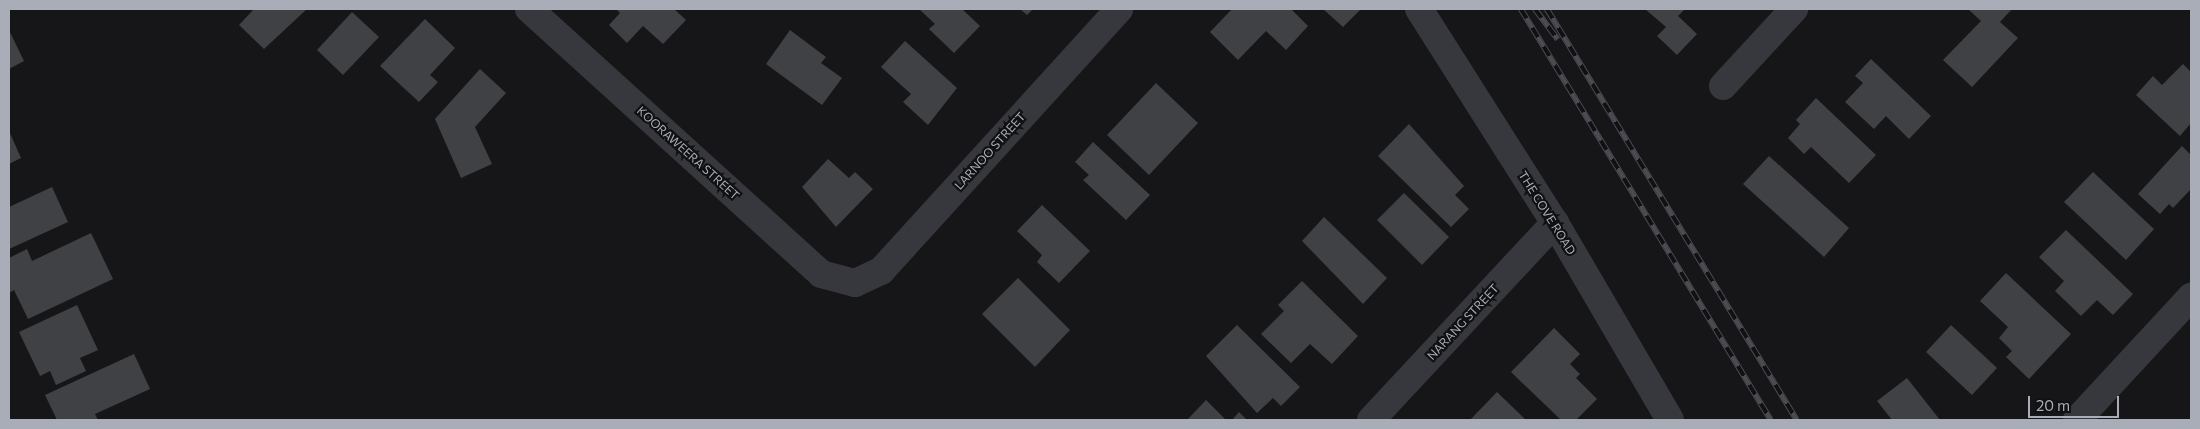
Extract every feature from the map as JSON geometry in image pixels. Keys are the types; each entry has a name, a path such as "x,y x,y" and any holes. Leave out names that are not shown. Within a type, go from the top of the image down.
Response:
{"street":[{"name":"KOORAWEERA STREET","path":"529,9 821,274 855,283"},
{"name":"LARNOO STREET","path":"855,283 881,271 1119,9"},
{"name":"THE COVE ROAD","path":"1419,9 1555,223 1670,420"},
{"path":"1723,86 1794,9"},
{"name":"NARANG STREET","path":"1371,420 1555,223"},
{"path":"2076,420 2191,297"}],"building":[{"path":"254,9 307,9 264,49 239,25"},
{"path":"616,9 674,9 686,20 663,44 643,26 627,43 609,25 620,13"},
{"path":"919,9 962,9 980,26 954,53 929,29 935,24"},
{"path":"1020,9 1033,9 1027,15"},
{"path":"1232,9 1291,9 1308,26 1286,50 1266,31 1238,60 1210,32"},
{"path":"1323,9 1361,9 1343,27"},
{"path":"1645,9 1685,9 1678,16 1697,34 1677,55 1657,36 1666,27"},
{"path":"1968,9 2012,9 2000,22 2018,38 1972,87 1943,60 1981,21"},
{"path":"352,12 379,37 343,75 317,50"},
{"path":"425,19 455,48 430,75 438,82 419,102 380,66"},
{"path":"9,30 24,61 9,69"},
{"path":"790,30 826,57 821,63 842,78 822,105 766,64"},
{"path":"905,41 957,88 928,125 903,102 911,94 881,67"},
{"path":"1871,59 1931,116 1909,139 1886,116 1874,129 1845,102 1863,83 1855,76"},
{"path":"2183,64 2191,72 2191,123 2180,136 2136,95 2153,76 2162,85"},
{"path":"480,69 506,93 475,127 492,164 461,178 435,119"},
{"path":"1156,83 1198,123 1149,175 1107,135"},
{"path":"1816,98 1876,155 1849,183 1811,147 1804,154 1788,138 1800,124 1796,120"},
{"path":"1409,124 1464,186 1455,195 1469,209 1451,227 1378,156"},
{"path":"9,131 21,158 9,164"},
{"path":"1093,142 1150,195 1126,220 1083,180 1089,175 1075,162"},
{"path":"2182,146 2191,155 2191,189 2173,208 2169,204 2160,214 2138,194"},
{"path":"1769,156 1849,228 1824,257 1743,184"},
{"path":"828,159 849,178 855,172 873,189 836,227 802,187"},
{"path":"2093,172 2154,229 2126,260 2064,202"},
{"path":"52,187 68,222 9,249 9,207"},
{"path":"1404,193 1449,237 1422,265 1377,220"},
{"path":"1042,205 1090,251 1059,283 1037,262 1042,255 1017,231"},
{"path":"1324,217 1387,278 1363,304 1302,241"},
{"path":"2066,230 2133,294 2113,315 2097,300 2081,316 2055,291 2064,281 2039,257"},
{"path":"91,233 113,279 28,319 14,290 9,293 9,258 27,249 32,261"},
{"path":"2006,273 2071,334 2029,379 2006,357 2012,351 1999,338 2008,327 1980,301"},
{"path":"1018,278 1070,330 1035,367 982,314"},
{"path":"1302,281 1358,336 1332,364 1310,344 1291,363 1261,334 1284,311 1278,305"},
{"path":"77,305 98,350 80,358 86,371 56,385 50,371 40,376 19,332"},
{"path":"1237,325 1300,387 1281,406 1273,398 1257,413 1206,356"},
{"path":"1951,325 1997,368 1972,395 1926,352"},
{"path":"1554,328 1580,354 1570,364 1580,374 1576,378 1597,399 1576,420 1561,420 1511,372"},
{"path":"134,354 150,389 95,414 98,420 57,420 45,395"},
{"path":"1907,378 1940,420 1892,420 1877,401"},
{"path":"1497,392 1526,420 1470,420"},
{"path":"1206,400 1226,420 1187,420"},
{"path":"1239,412 1247,420 1232,420"}],"railway":[{"path":"1521,9 1771,420"},
{"path":"1535,9 1558,39"},
{"path":"1547,9 1797,420"}]}
